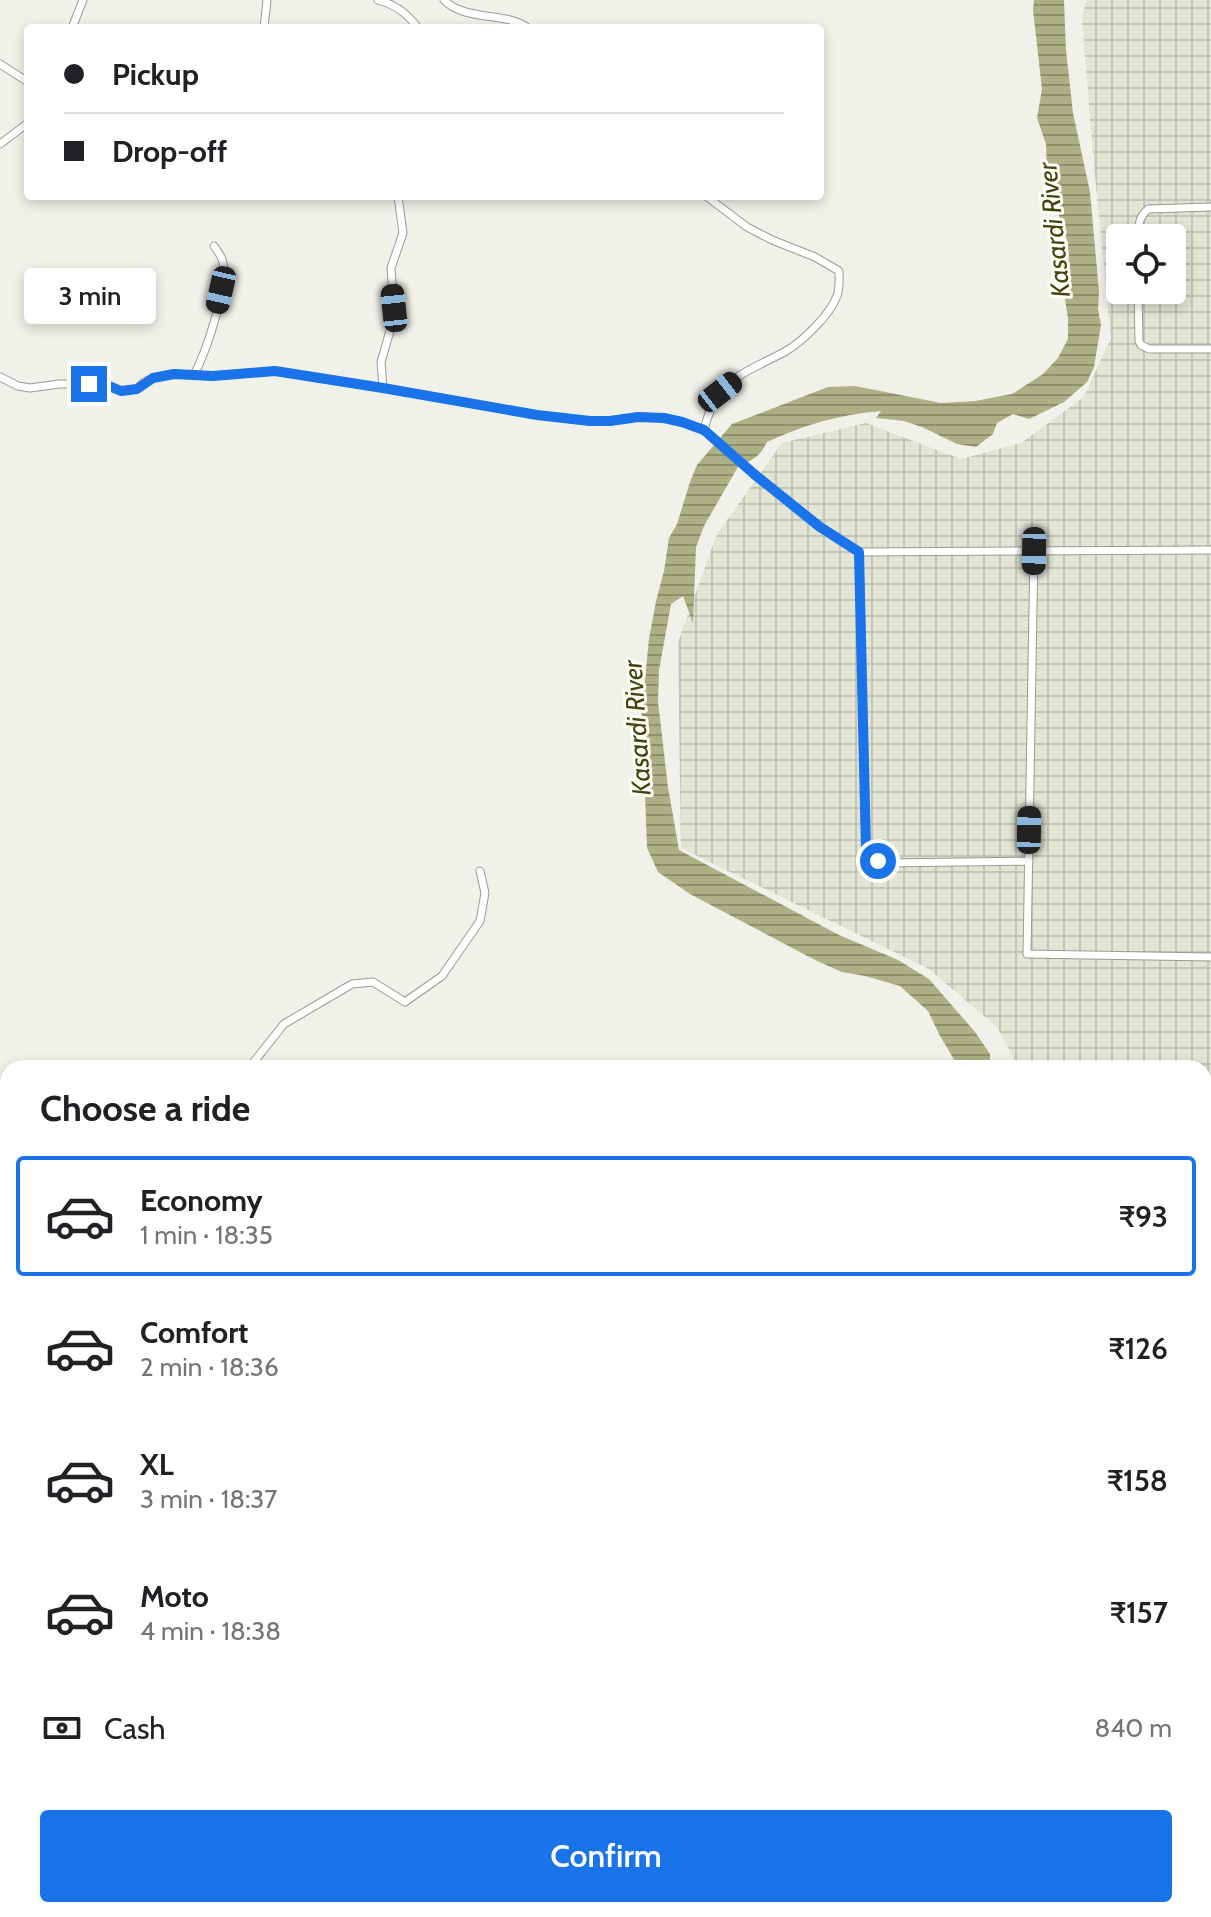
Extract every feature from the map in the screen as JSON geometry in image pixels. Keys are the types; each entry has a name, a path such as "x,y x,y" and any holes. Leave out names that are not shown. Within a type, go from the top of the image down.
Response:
{"street":[{"path":"74,24 83,0"},
{"path":"264,24 267,0"},
{"path":"378,0 410,17 415,24"},
{"path":"444,0 460,11 524,24"},
{"path":"0,64 24,79"},
{"path":"0,144 24,126"},
{"path":"383,388 381,362 394,308 391,268 403,233 399,200"},
{"path":"704,430 720,392 750,368 788,350 808,333 829,311 838,295 839,283 839,271 747,227 712,200"},
{"path":"1139,224 1148,209 1211,207"},
{"path":"194,375 210,338 221,290 223,259 214,246"},
{"path":"1138,304 1141,345 1149,349 1211,349"},
{"path":"0,377 30,388 89,384 121,391 137,389 153,378 174,374 240,375 275,371 537,415 590,421 664,418 704,430 820,527 859,552 1211,550"},
{"path":"1034,551 1027,954 1211,957"},
{"path":"859,552 866,850 869,855 886,863 1029,861"},
{"path":"255,1060 284,1024 352,984 373,982 405,1002 442,976 480,921 485,893 480,871"}],"shaded area":[{"path":"1034,0 1064,0 1073,113 1090,192 1101,325 1094,367 1087,382 1064,402 1029,419 1013,414 997,423 993,434 976,447 957,444 904,421 876,418 881,411 822,421 767,442 756,457 739,465 704,526 696,547 693,623 683,596 671,604 659,670 658,702 679,850 839,935 898,960 929,979 990,1054 990,1060 954,1060 928,1011 900,986 842,972 817,961 690,894 658,872 647,848 645,795 639,766 640,730 649,639 669,538 677,524 697,465 732,424 828,387 855,386 941,403 1012,394 1043,374 1058,358 1068,339 1064,293 1069,265 1068,243 1047,173 1046,144 1037,118 1042,89"},
{"path":"1086,0 1211,0 1211,1060 1015,1060 997,1027 929,969 681,848 678,642 717,534 782,443 866,423 961,459 1021,443 1084,397 1111,338 1108,304 1186,304 1186,224 1106,224 1106,287 1082,20"}],"route":[{"path":"89,384 121,391 137,389 153,378 174,374 213,376 275,371 537,415 590,421 664,418 704,430 820,527 859,552 866,850 878,861"}],"water label":[{"name":"Kasardi River","path":"1054,230"},
{"name":"Kasardi River","path":"637,728"}]}
